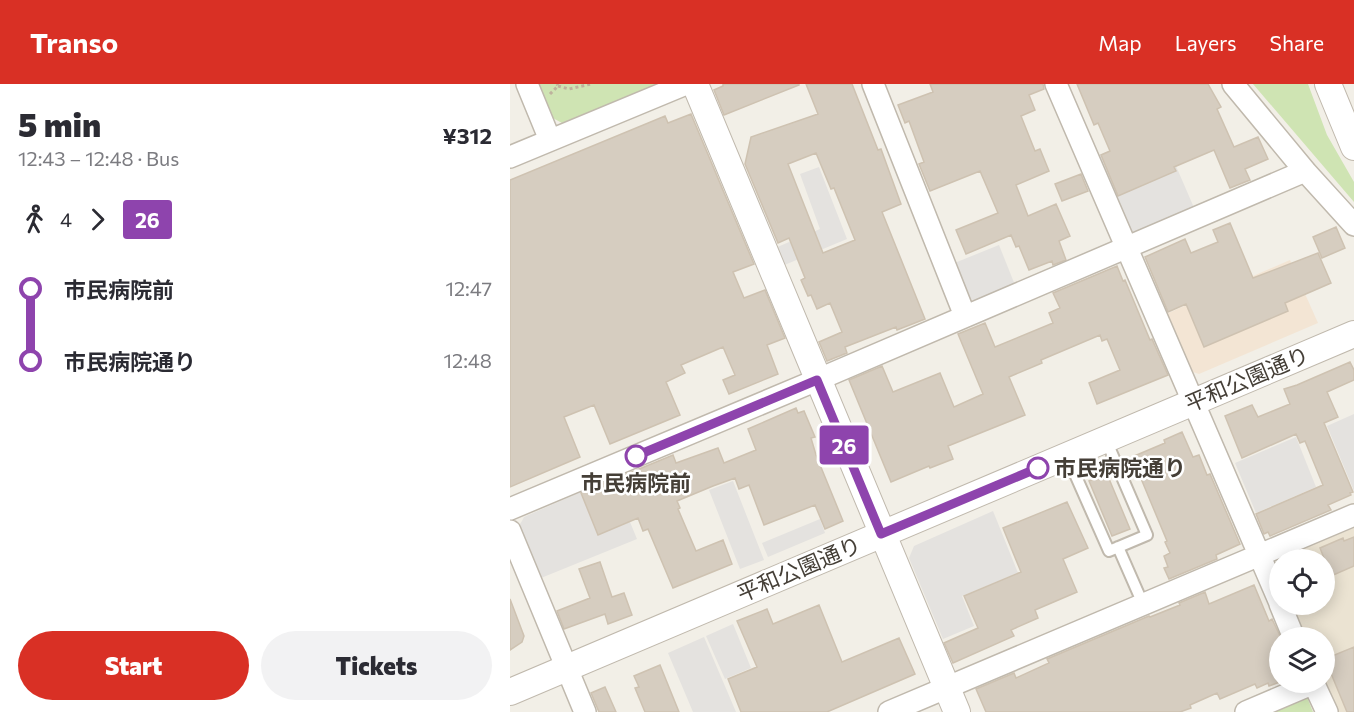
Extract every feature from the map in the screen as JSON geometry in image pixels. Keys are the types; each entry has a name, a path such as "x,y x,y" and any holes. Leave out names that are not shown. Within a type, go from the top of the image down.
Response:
{"street":[{"path":"527,84 550,140"},
{"path":"510,157 686,84"},
{"path":"695,84 957,712"},
{"path":"873,84 965,316"},
{"path":"1056,84 1269,578"},
{"path":"1233,84 1305,171 1354,225"},
{"path":"1328,84 1354,147"},
{"path":"510,509 1305,171"},
{"name":"平和公園通り","path":"510,692 1354,334"},
{"path":"890,712 1354,515"},
{"path":"510,531 585,712"},
{"path":"1246,712 1290,693"},
{"path":"1318,693 1327,712"}],"lane":[{"path":"1067,456 1109,551 1147,535 1105,439"},
{"path":"1118,547 1143,604"}],"path":[{"path":"558,86 569,89 591,84"}],"shaded area":[{"path":"1160,129 1195,210 1138,233 1127,230 1097,156"},
{"path":"819,167 847,239 782,266 775,248 820,229 800,174"},
{"path":"999,245 1015,285 977,301 966,298 952,264"},
{"path":"1290,260 1318,323 1199,374 1190,371 1166,314"},
{"path":"1354,414 1354,491 1327,426"},
{"path":"1296,437 1316,487 1256,513 1235,463"},
{"path":"733,481 764,560 740,569 709,490"},
{"path":"581,492 598,534 630,522 637,539 541,578 520,524 524,517"},
{"path":"993,511 1018,573 962,596 974,626 943,639 909,558 914,546"},
{"path":"820,519 825,533 768,557 762,543"},
{"path":"1354,528 1354,712 1337,712 1329,693 1335,693 1335,627 1301,627 1295,615 1335,615 1335,549 1302,549"},
{"path":"733,624 751,668 725,679 706,636"},
{"path":"704,637 736,712 693,712 668,653"}],"green space":[{"path":"537,84 657,84 562,123 551,117"},
{"path":"1253,84 1308,84 1327,135 1354,182 1354,202"},
{"path":"1307,697 1313,712 1259,712"}],"building":[{"path":"723,84 799,85 724,115 714,90"},
{"path":"806,84 852,84 878,150 881,149 901,204 882,212 925,319 897,330 896,327 845,347 847,353 827,361 819,342 842,332 830,303 817,309 811,295 808,296 801,280 805,278 789,238 778,243 745,164 751,137 818,114","holes":["816,153 831,189 834,188 855,240 823,253 788,164"]},
{"path":"930,84 1043,84 1044,89 1029,95 1035,110 1021,116 1035,151 1040,149 1049,171 1016,185 1028,216 1056,204 1070,236 1059,241 1066,260 1053,265 1052,261 1029,270 1019,246 1016,247 1011,235 966,254 956,230 998,213 980,171 930,191 919,164 924,162 909,121 905,123 898,105 933,92"},
{"path":"1077,84 1208,84 1221,107 1217,109 1234,147 1258,137 1268,159 1245,169 1250,180 1230,188 1214,150 1174,167 1176,171 1118,196 1101,155 1110,151 1098,123 1094,125"},
{"path":"691,114 754,264 733,272 744,298 765,290 785,338 767,345 778,374 729,394 723,380 735,375 723,347 681,365 685,373 666,382 680,415 610,444 594,405 564,417 580,457 510,487 510,180 665,116 668,123"},
{"path":"1081,174 1088,191 1062,201 1055,184"},
{"path":"1230,223 1253,278 1318,253 1331,283 1285,303 1288,311 1204,347 1186,304 1168,312 1145,257 1185,239 1191,253 1218,242 1213,230"},
{"path":"1336,227 1345,248 1322,258 1313,237"},
{"path":"1117,266 1168,375 1097,404 1089,383 1120,370 1107,339 1102,341 1100,335 1041,360 1042,363 1009,377 1025,415 948,446 953,459 891,482 849,380 882,366 893,392 940,373 954,407 983,394 958,334 985,323 995,347 1053,323 1049,313 1060,308 1053,293"},
{"path":"1350,362 1354,370 1354,380 1327,392 1338,417 1324,423 1353,492 1328,505 1331,510 1270,536 1268,532 1264,534 1256,514 1323,485 1305,441 1300,443 1296,434 1242,458 1225,416 1252,405 1258,417 1290,404 1284,389"},
{"path":"796,408 798,413 804,411 815,437 811,438 816,455 843,521 825,529 815,505 764,525 749,485 739,489 735,478 713,486 677,501 680,508 678,509 696,551 723,540 732,564 673,588 648,529 643,531 638,518 598,535 581,493 673,455 676,463 718,448 724,463 756,450 748,429"},
{"path":"1182,432 1193,457 1199,455 1207,475 1210,474 1240,544 1216,555 1217,559 1169,579 1164,568 1168,567 1164,556 1170,553 1165,542 1167,541 1132,457 1165,443 1164,440"},
{"path":"1107,474 1130,529 1112,536 1089,481"},
{"path":"1067,502 1088,548 1063,559 1077,592 1035,610 1038,618 1011,630 1014,636 953,663 944,643 978,628 964,596 1021,572 1003,528"},
{"path":"1354,537 1354,566 1335,574 1335,549 1320,548 1343,538 1344,541"},
{"path":"600,562 612,597 624,593 632,615 608,624 605,614 564,629 557,611 590,598 579,569"},
{"path":"1254,585 1269,621 1272,619 1276,627 1269,627 1269,686 1268,683 1257,688 1255,684 1220,699 1217,693 1180,712 986,712 976,689 1014,673 1016,678 1049,663 1047,659 1180,605 1179,603 1205,592 1209,604"},
{"path":"510,599 524,636 522,642 510,650"},
{"path":"819,605 842,662 899,638 915,674 827,712 741,712 728,679 757,667 737,621 767,609 773,624"},
{"path":"1354,647 1354,712 1347,712 1335,683 1335,655"},
{"path":"660,665 679,712 645,712 635,688 639,687 634,676"},
{"path":"605,687 616,712 599,712 591,693"}],"bus line":[{"name":"26","path":"636,456 817,380 881,534 1038,468"}],"place":[{"name":"市民病院前","path":"636,456"},
{"name":"市民病院通り","path":"1038,468"}]}
